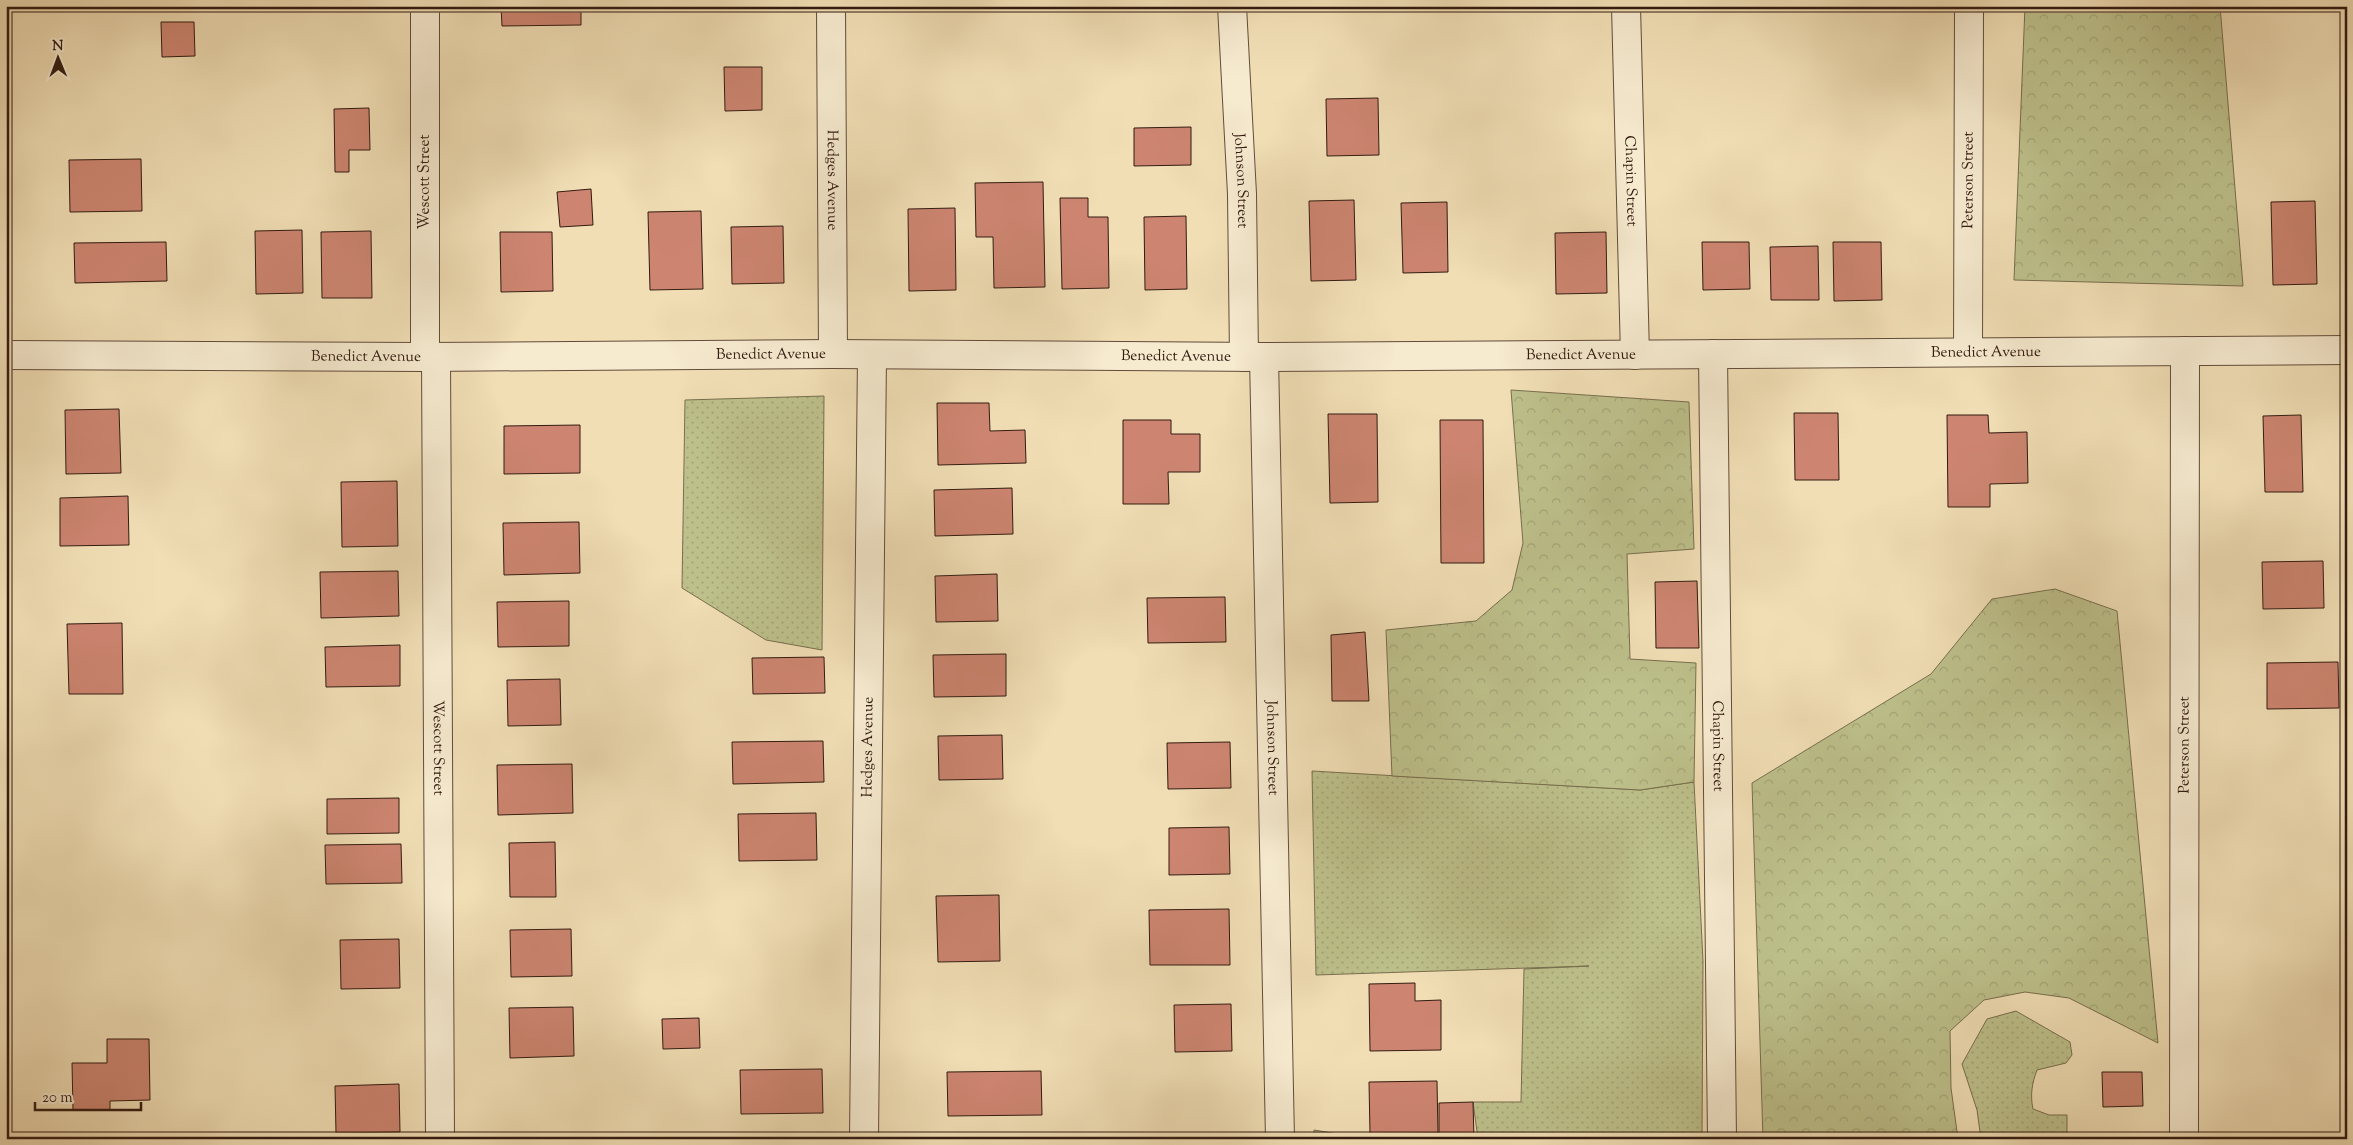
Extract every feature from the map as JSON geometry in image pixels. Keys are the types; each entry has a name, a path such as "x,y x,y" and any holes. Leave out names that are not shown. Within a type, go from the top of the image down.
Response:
{"street":[{"name":"Wescott Street","path":"425,6 440,1139"},
{"name":"Hedges Avenue","path":"831,6 833,354"},
{"name":"Johnson Street","path":"1232,6 1242,194 1254,357 1280,1139"},
{"name":"Chapin Street","path":"1626,6 1635,355"},
{"name":"Peterson Street","path":"1968,352 1969,6"},
{"name":"Benedict Avenue","path":"6,355 431,357 833,354 1254,357 2347,350"},
{"name":"Peterson Street","path":"2184,1139 2185,351"},
{"name":"Chapin Street","path":"1713,354 1722,1139"},
{"name":"Hedges Avenue","path":"864,1139 872,355"}],"green space":[{"path":"2025,6 2220,6 2243,286 2014,280"},
{"path":"1511,390 1689,402 1694,549 1627,554 1630,659 1696,663 1694,782 1640,790 1392,776 1386,630 1476,621 1512,590 1523,543"},
{"path":"824,396 822,650 766,640 682,588 685,400"},
{"path":"2055,589 2117,611 2158,1043 2069,998 2025,992 1984,1000 1950,1031 1951,1088 1958,1139 1763,1139 1752,783 1931,674 1992,599"},
{"path":"1312,771 1640,790 1694,782 1703,961 1702,1139 1478,1139 1473,1102 1521,1102 1524,969 1589,966 1316,975"},
{"path":"2016,1011 2070,1042 2072,1055 2066,1063 2037,1070 2032,1094 2033,1109 2049,1115 2067,1115 2067,1139 1981,1139 1977,1110 1962,1064 1987,1019"},
{"path":"1314,1130 1369,1139 1314,1139"}],"building":[{"path":"501,6 581,6 581,25 502,26"},
{"path":"161,22 194,22 195,56 162,57"},
{"path":"724,67 762,67 762,110 725,111"},
{"path":"1378,98 1379,155 1327,156 1326,99"},
{"path":"369,108 370,150 349,150 349,172 335,172 334,109"},
{"path":"1191,127 1191,165 1134,166 1134,128"},
{"path":"141,159 142,211 70,212 69,160"},
{"path":"1043,182 1045,287 994,288 993,237 976,237 975,183"},
{"path":"591,189 593,225 560,227 557,192"},
{"path":"1060,198 1088,198 1088,217 1108,217 1109,288 1062,289"},
{"path":"1354,200 1356,280 1311,281 1309,201"},
{"path":"2315,201 2317,284 2273,285 2271,202"},
{"path":"1447,202 1448,272 1403,273 1401,203"},
{"path":"955,208 956,290 909,291 908,209"},
{"path":"701,211 703,289 650,290 648,212"},
{"path":"1186,216 1187,289 1145,290 1144,217"},
{"path":"783,226 784,283 732,284 731,227"},
{"path":"302,230 303,293 256,294 255,231"},
{"path":"371,231 372,298 322,298 321,232"},
{"path":"500,232 552,232 553,291 501,292"},
{"path":"1606,232 1607,293 1556,294 1555,233"},
{"path":"166,242 167,281 75,283 74,243"},
{"path":"1702,242 1749,242 1750,289 1703,290"},
{"path":"1833,242 1881,242 1882,300 1834,301"},
{"path":"1818,246 1819,300 1771,300 1770,247"},
{"path":"937,403 989,403 990,431 1025,430 1026,463 938,465"},
{"path":"119,409 121,473 66,474 65,410"},
{"path":"1794,413 1838,413 1839,480 1795,480"},
{"path":"1328,414 1377,414 1378,502 1330,503"},
{"path":"1947,415 1988,415 1989,433 2027,432 2028,483 1990,484 1990,507 1948,507"},
{"path":"2301,415 2303,492 2265,492 2263,416"},
{"path":"1123,420 1171,420 1171,434 1200,434 1200,472 1168,472 1169,504 1123,504"},
{"path":"1440,420 1483,420 1484,563 1441,563"},
{"path":"580,425 580,473 504,474 504,426"},
{"path":"397,481 398,546 342,547 341,482"},
{"path":"1012,488 1013,534 935,536 934,490"},
{"path":"128,496 129,545 60,546 60,498"},
{"path":"579,522 580,573 504,575 503,523"},
{"path":"2323,561 2324,608 2263,609 2262,562"},
{"path":"398,571 399,616 321,618 320,572"},
{"path":"997,574 998,621 936,622 935,576"},
{"path":"1697,581 1699,648 1656,648 1655,582"},
{"path":"1225,597 1226,642 1148,643 1147,598"},
{"path":"569,601 569,646 498,647 497,602"},
{"path":"122,623 123,694 69,694 67,624"},
{"path":"1365,632 1369,701 1332,701 1331,635"},
{"path":"400,645 400,686 326,687 325,647"},
{"path":"1006,654 1006,696 934,697 933,655"},
{"path":"824,657 825,693 753,694 752,658"},
{"path":"2338,662 2339,708 2267,709 2267,663"},
{"path":"560,679 561,725 508,726 507,680"},
{"path":"1002,735 1003,779 939,780 938,736"},
{"path":"823,741 824,782 733,784 732,742"},
{"path":"1230,742 1231,788 1168,789 1167,743"},
{"path":"572,764 573,813 498,815 497,765"},
{"path":"399,798 399,833 327,834 327,799"},
{"path":"816,813 817,860 739,861 738,814"},
{"path":"1229,827 1230,874 1169,875 1169,828"},
{"path":"555,842 556,897 510,897 509,843"},
{"path":"401,844 402,883 326,884 325,845"},
{"path":"999,895 1000,961 938,962 936,896"},
{"path":"1229,909 1230,965 1150,965 1149,910"},
{"path":"571,929 572,976 511,977 510,930"},
{"path":"399,939 400,988 341,989 340,940"},
{"path":"1415,983 1415,1001 1441,1000 1441,1050 1370,1051 1369,984"},
{"path":"1231,1004 1232,1051 1175,1052 1174,1005"},
{"path":"573,1007 574,1056 510,1058 509,1008"},
{"path":"699,1018 700,1048 663,1049 662,1019"},
{"path":"107,1039 149,1039 150,1100 110,1101 110,1110 73,1110 72,1063 107,1063"},
{"path":"822,1069 823,1113 741,1114 740,1070"},
{"path":"1041,1071 1042,1115 948,1116 947,1072"},
{"path":"2102,1072 2142,1072 2143,1106 2103,1107"},
{"path":"1437,1081 1438,1133 1370,1134 1369,1082"},
{"path":"399,1084 400,1132 336,1133 335,1086"},
{"path":"1473,1102 1474,1139 1439,1139 1439,1103"}]}
